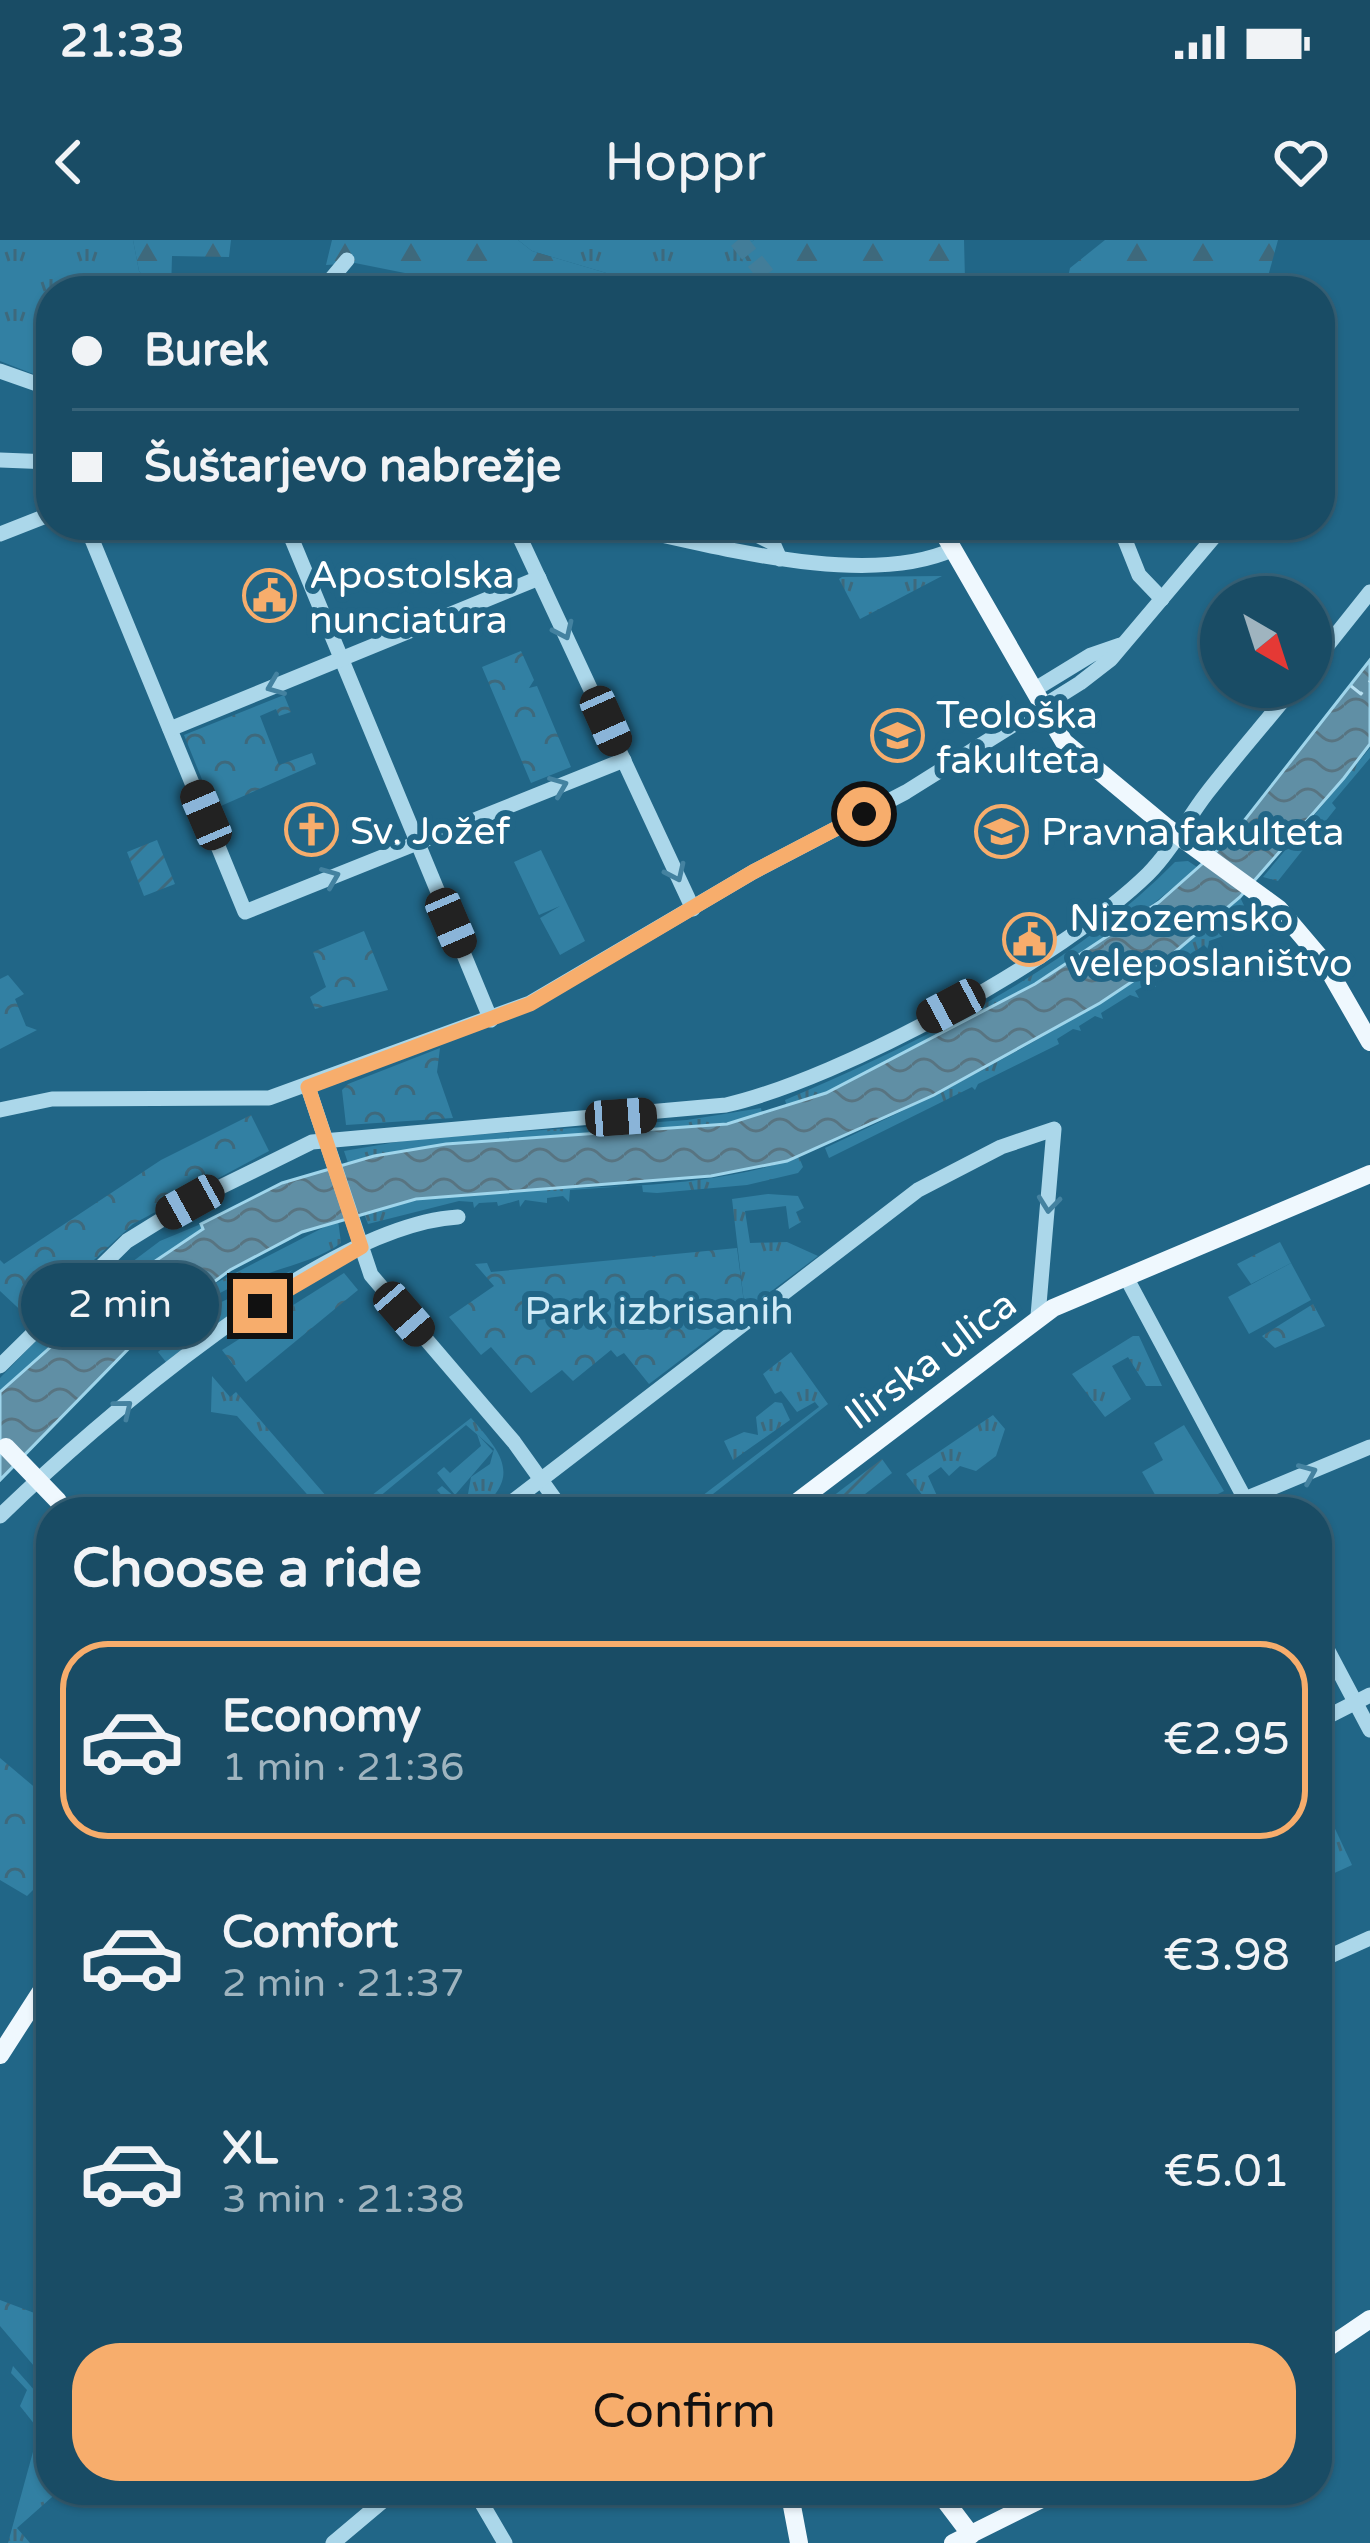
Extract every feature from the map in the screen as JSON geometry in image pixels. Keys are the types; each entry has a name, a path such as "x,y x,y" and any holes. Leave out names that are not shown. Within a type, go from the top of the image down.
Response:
{"main road":[{"path":"948,540 1072,751 1261,894 1311,944 1370,1042"},
{"name":"Ilirska ulica","path":"803,1497 1038,1316 1370,1174"},
{"path":"3,1445 52,1497"},
{"path":"0,2056 36,2000"},
{"path":"1332,2345 1370,2319"},
{"path":"792,2505 799,2543"},
{"path":"945,2505 962,2539 1030,2505"}],"street":[{"path":"329,276 347,260"},
{"path":"0,370 36,383"},
{"path":"0,460 36,461"},
{"path":"0,534 36,520"},
{"path":"92,540 245,912 624,760"},
{"path":"292,540 490,1020"},
{"path":"521,540 693,909"},
{"path":"688,540 780,559 908,561 954,549"},
{"path":"767,540 780,559"},
{"path":"1125,540 1138,575 1162,599"},
{"path":"0,1110 68,1099 242,1101 308,1087 490,1020 605,964 693,909 906,792 1041,697 1101,669 1211,540"},
{"path":"170,729 539,578"},
{"path":"1332,640 1370,592"},
{"path":"0,1366 90,1273 152,1224 326,1139 726,1106 778,1090 916,1025 1059,944 1118,902 1180,836 1209,790 1277,708"},
{"path":"308,1087 377,1283 554,1497"},
{"path":"518,1497 930,1183 1001,1147 1054,1130 1038,1316"},
{"path":"0,1516 198,1349 361,1247 458,1217"},
{"path":"1126,1277 1244,1497"},
{"path":"1267,1497 1370,1447"},
{"path":"1332,1652 1363,1698 1370,1730"},
{"path":"1332,1714 1363,1698"},
{"path":"1332,1955 1370,1938"},
{"path":"333,2543 378,2505"},
{"path":"483,2505 505,2543"}],"green space":[{"path":"0,240 133,240 143,276 36,276 36,375 0,361"},
{"path":"133,240 231,240 229,257 172,256 171,276 143,276"},
{"path":"332,240 518,240 532,251 616,276 409,276 355,263 326,265"},
{"path":"518,240 754,240 742,249 762,276 616,276 532,251"},
{"path":"754,240 964,240 965,276 761,276 742,249"},
{"path":"1105,240 1278,240 1268,276 1068,276 1070,268"},
{"path":"942,576 860,619 839,579 842,577"},
{"path":"521,651 534,680 529,688 537,686 571,767 531,783 482,667"},
{"path":"284,695 291,712 279,716 276,709 260,716 279,765 312,753 316,764 214,809 184,735"},
{"path":"1370,748 1370,758 1332,803 1336,808 1278,881 1263,877"},
{"path":"157,840 175,884 144,896 127,852"},
{"path":"541,850 585,941 560,955 540,918 560,906 539,915 514,862"},
{"path":"1188,861 1197,867 1057,971 891,1064 787,1107 785,1100 941,1027 1041,969 1133,901 1175,862"},
{"path":"1240,897 1248,914 1226,935 1209,941 1208,949 1204,945 1153,981 1156,987 1147,984 1135,991 1139,998 1130,995 1101,1013 1103,1019 1095,1016 1079,1026 1081,1031 1073,1029 1057,1039 1059,1044 978,1084 975,1090 972,1087 829,1158 825,1148 988,1067 1093,1006"},
{"path":"364,931 388,990 315,1009 310,997 326,987 313,952"},
{"path":"8,975 24,994 15,999 26,1026 37,1030 0,1049 0,979"},
{"path":"440,1048 437,1072 453,1118 346,1125 342,1090 348,1084"},
{"path":"761,1108 762,1114 660,1132 451,1145 348,1163 344,1151 414,1139 687,1120"},
{"path":"251,1115 269,1151 133,1224 30,1319 0,1291 0,1260 4,1264 161,1160"},
{"path":"799,1157 803,1167 798,1173 747,1185 657,1193 643,1192 639,1185 746,1172"},
{"path":"636,1185 570,1190 569,1202 563,1196 547,1198 547,1203 525,1200 520,1207 519,1200 498,1206 497,1202 479,1203 474,1208 473,1202 459,1201 368,1224 363,1211 471,1193"},
{"path":"798,1196 804,1208 796,1212 801,1222 789,1229 786,1206 745,1211 750,1243 787,1242 818,1256 745,1311 732,1199"},
{"path":"338,1220 341,1243 329,1251 220,1293 214,1284"},
{"path":"201,1224 204,1229 124,1282 100,1288 106,1297 0,1392 0,1378 91,1284 96,1289 160,1241"},
{"path":"1280,1242 1291,1263 1251,1284 1237,1264"},
{"name":"Park izbrisanih","path":"737,1248 745,1311 649,1384 624,1353 617,1357 611,1350 573,1381 562,1370 531,1393 491,1347 481,1355 449,1317 494,1286 475,1264 487,1263 491,1272"},
{"path":"1291,1263 1311,1300 1249,1334 1228,1297"},
{"path":"293,1270 166,1362 158,1352 219,1303"},
{"path":"344,1273 358,1290 246,1382 222,1350"},
{"path":"1313,1304 1325,1326 1275,1348 1262,1336"},
{"path":"1139,1336 1162,1386 1146,1386 1128,1357 1112,1366 1131,1399 1105,1417 1072,1374"},
{"path":"791,1352 828,1404 709,1497 701,1497 819,1407 815,1402 797,1412 781,1391 775,1394 763,1374"},
{"path":"212,1376 230,1397 236,1392 327,1497 310,1497 237,1416 211,1412"},
{"path":"775,1402 782,1403 790,1420 733,1460 724,1441 744,1432 758,1435 756,1417"},
{"path":"993,1415 1005,1429 996,1456 976,1471 960,1466 949,1476 941,1467 928,1476 938,1497 924,1497 906,1474"},
{"path":"471,1418 492,1443 503,1466 503,1477 492,1497 455,1497 468,1494 471,1477 490,1464 494,1449 466,1425 379,1497 370,1497"},
{"path":"1184,1425 1224,1491 1212,1497 1156,1497 1142,1472 1163,1460 1154,1443"},
{"path":"477,1434 493,1451 455,1495 437,1473 444,1467 450,1473 481,1446"},
{"path":"882,1459 892,1473 861,1497 832,1497"},
{"path":"442,1486 455,1497 443,1497 437,1490"},
{"path":"0,1758 36,1788 36,1887 27,1896 0,1880"},
{"path":"1332,1822 1352,1865 1332,1874"},
{"path":"0,2300 36,2314 36,2368 0,2326"},
{"path":"13,2366 36,2392 36,2426 20,2406 27,2390 11,2373"},
{"path":"36,2441 36,2505 43,2505 17,2528 30,2543 8,2543"}],"water":[{"path":"1370,660 1370,744 1344,778 1240,897 1169,957 1100,1003 934,1095 787,1161 711,1176 416,1199 302,1232 230,1270 140,1337 0,1480 0,1392 124,1282 203,1229 201,1224 282,1183 374,1156 446,1144 727,1124 826,1093 1035,984 1159,902 1229,840"}],"ferry route":[{"path":"1351,686 1361,694 1370,681"}],"tunnel":[{"path":"738,240 767,276"}],"place":[{"name":"Apostolska nunciatura","path":"270,596"},
{"name":"Teološka fakulteta","path":"897,736"},
{"name":"Sv. Jožef","path":"311,830"},
{"name":"Pravna fakulteta","path":"1002,831"},
{"name":"Nizozemsko veleposlaništvo","path":"1030,939"}],"route":[{"path":"260,1306 361,1247 308,1087 530,1004 605,964 753,872 864,814"}]}
